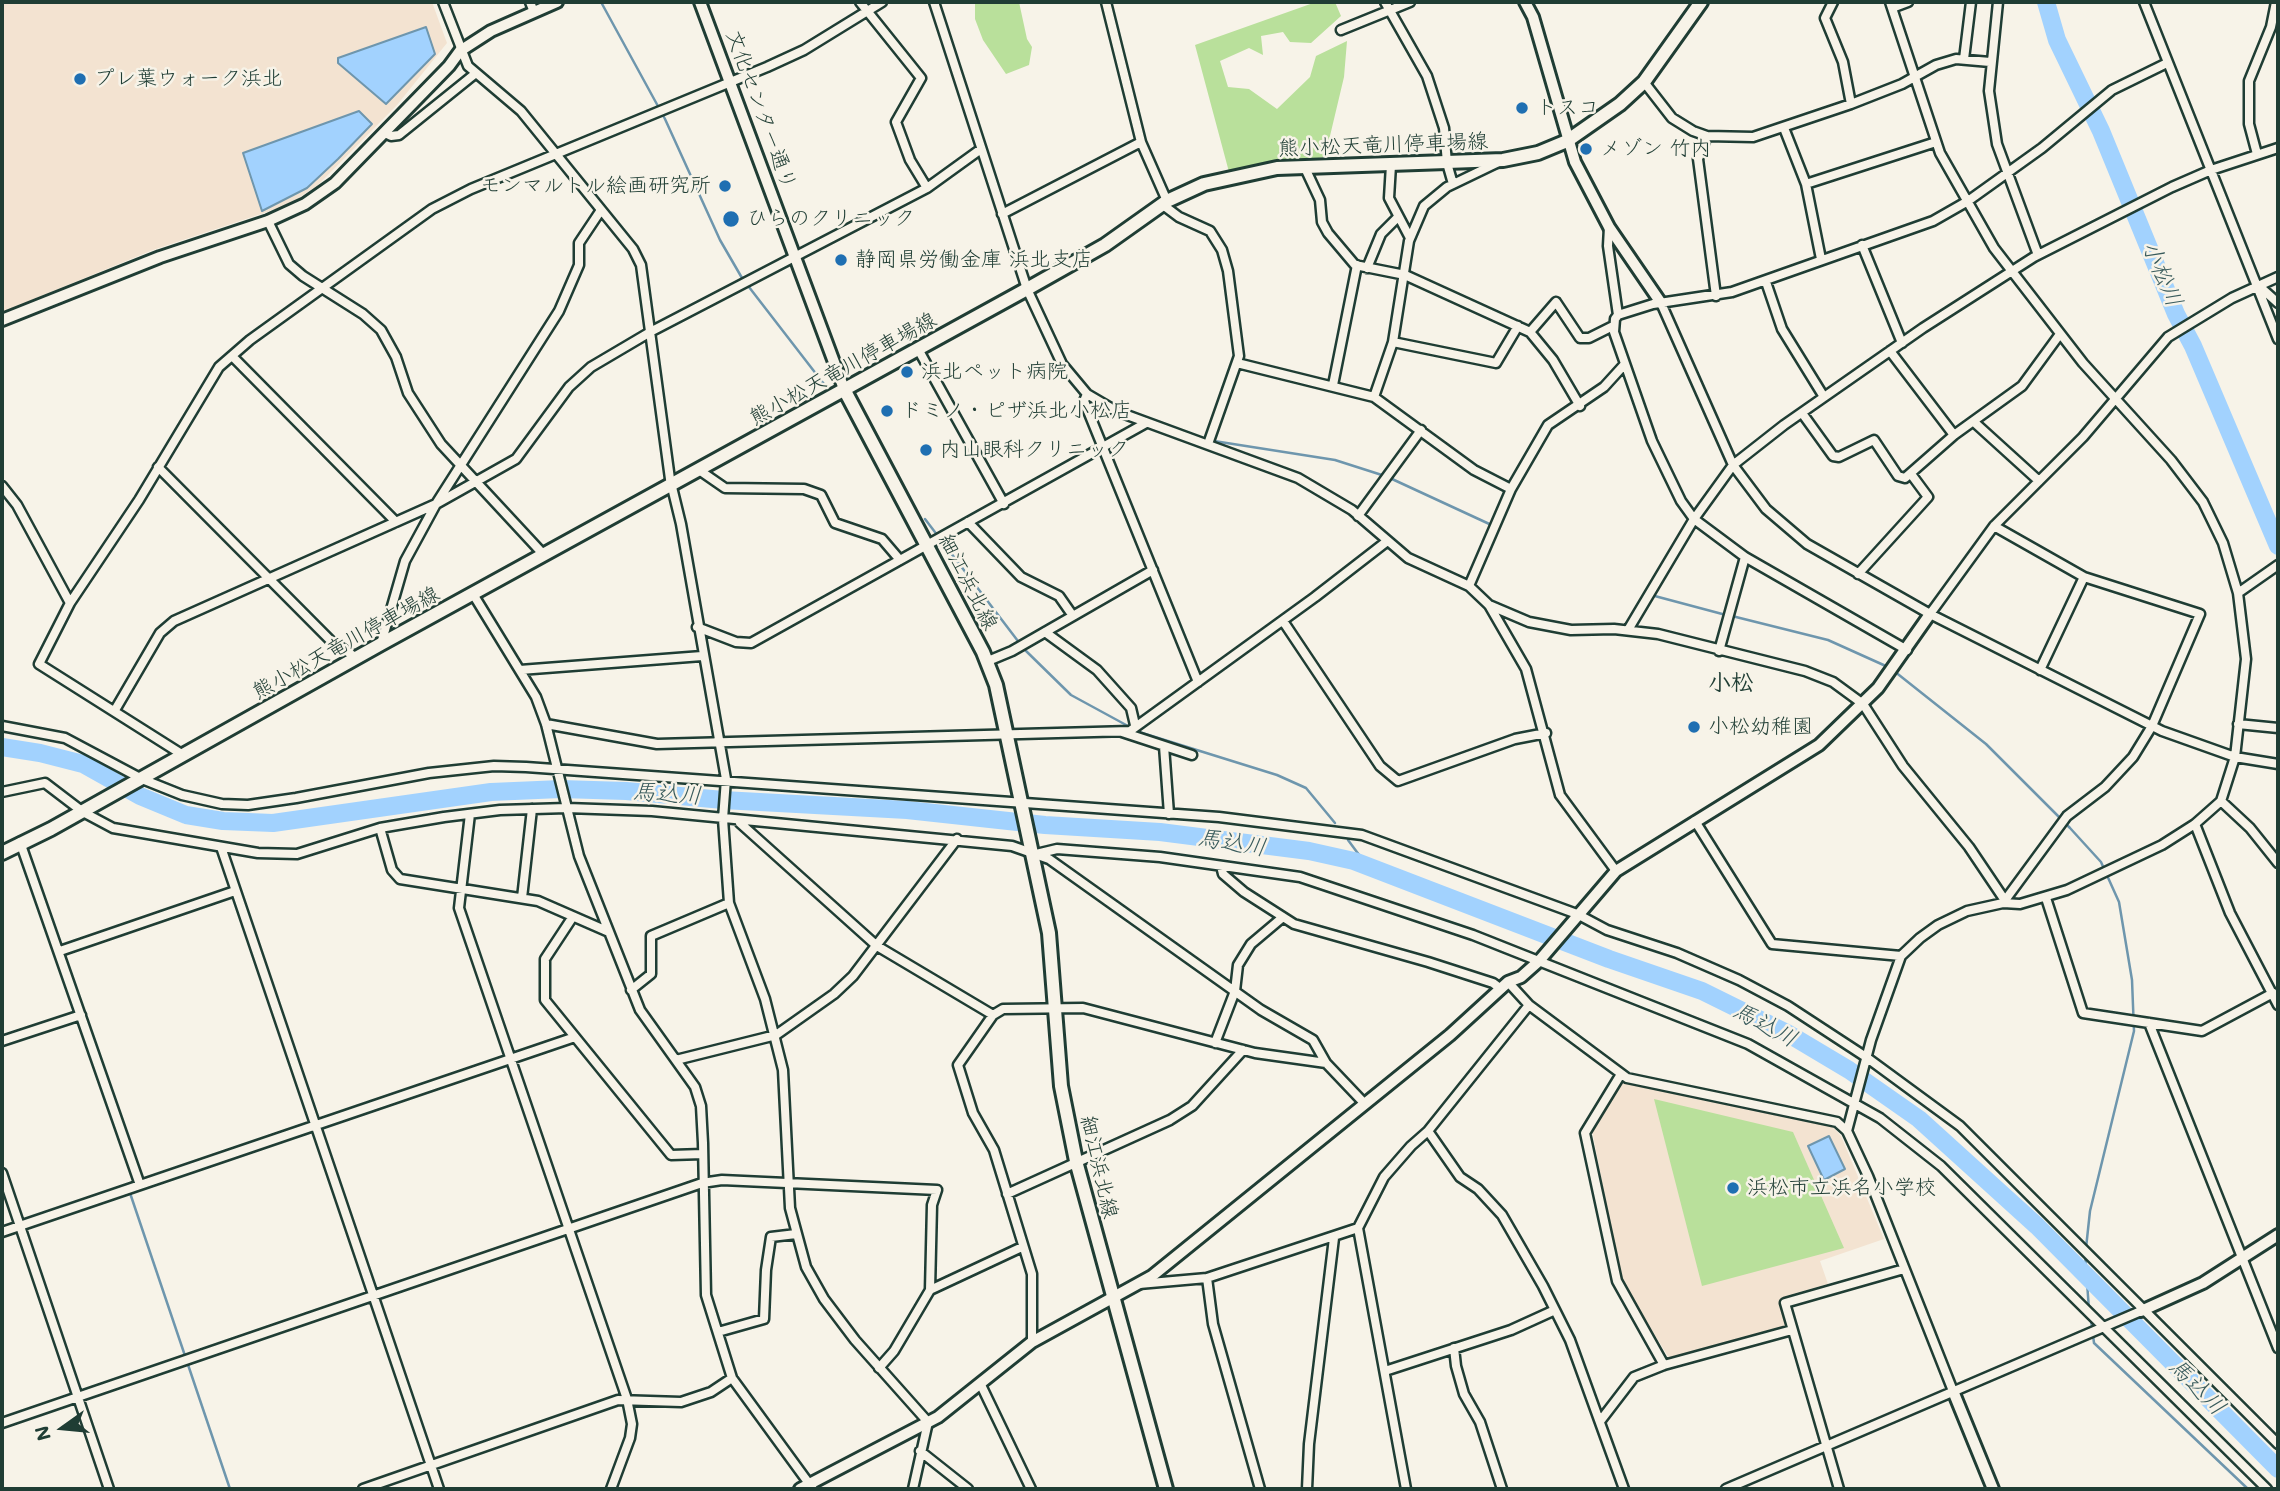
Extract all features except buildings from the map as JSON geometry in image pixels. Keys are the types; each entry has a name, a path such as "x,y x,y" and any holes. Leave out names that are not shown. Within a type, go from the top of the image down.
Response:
{"main road":[{"name":"熊小松天竜川停車場線","path":"2,853 85,810 1027,289 1105,245 1165,203 1204,184 1241,173 1503,160 1538,153 1567,141 1620,104 1644,82 1701,2"},
{"name":"細江浜北線","path":"844,389 935,540 988,661 1008,734 1049,933 1061,1086 1076,1161 1111,1297 1166,1489"}],"street":[{"path":"443,2 468,66 521,111 633,249 641,265 672,484 726,781 723,816 729,903 776,1035 783,1070 788,1182 796,1234 806,1267 824,1299 879,1368 928,1422"},
{"path":"2,320 160,257 268,221 306,204 335,183 449,66 460,51 532,7 558,2"},
{"name":"文化センター通り","path":"700,2 844,389"},
{"path":"860,2 921,78 896,122 910,160 927,188"},
{"path":"183,755 39,664 70,603 219,367 323,287 432,209 471,189 661,112 804,50 882,2"},
{"path":"934,2 1027,289 1048,339 1062,364 1087,394 1146,423 1280,470 1319,489 1358,516 1408,558 1469,586 1489,605 1526,669 1546,733 1560,795 1616,871"},
{"path":"1106,2 1141,142 1165,203 1179,217 1210,231 1222,250 1236,328 1237,363 1208,444"},
{"path":"1341,30 1387,6 1410,2"},
{"path":"1525,2 1533,17 1567,141 1609,227 1661,303 1733,465 1781,524 1807,544 1930,614 2152,726 2235,757 2278,764"},
{"path":"1833,2 1825,18 1843,62 1851,104"},
{"path":"1847,1131 1867,1057 1900,956 1938,925 1967,911 2003,901 2020,904 2046,898 2162,845 2195,824 2221,801 2235,757 2246,659 2238,593 2223,543 2203,502 2171,460 2116,400 2011,272 1994,248 1936,142 1891,5 1908,2"},
{"path":"1964,59 1971,2"},
{"path":"1998,2 1989,91 1997,144 2038,255"},
{"path":"2144,2 2259,286 2278,340"},
{"path":"2257,154 2249,124 2249,81 2272,27 2276,2"},
{"path":"1387,6 1427,76 1444,128 1447,163 1453,184"},
{"path":"1644,82 1672,118 1707,136 1753,137 1851,104 1902,83 1915,74 1964,59 1990,62"},
{"path":"1618,315 1661,303 1716,296 1766,282 1862,244 1933,221 1968,201 2112,90 2167,63"},
{"path":"385,132 391,136 399,135 475,73"},
{"path":"1784,128 1806,184 1821,259"},
{"path":"1707,136 1698,159 1716,296"},
{"path":"1002,214 1141,142"},
{"path":"1806,184 1936,142"},
{"path":"1628,631 1694,519 1733,465 1802,413 1890,351 2038,255 2137,203 2211,170 2278,148"},
{"path":"115,710 163,629 174,621 436,504 516,459 569,387 591,367 652,331 927,188 981,149"},
{"path":"1374,397 1393,342 1410,238 1424,206 1440,190 1503,160"},
{"path":"1391,165 1389,198 1410,238"},
{"path":"1305,168 1320,200 1322,222 1328,233 1356,265 1405,275 1530,332 1553,360 1580,405"},
{"path":"381,644 405,561 436,504 559,311 579,265 579,243 601,210"},
{"path":"1367,268 1381,234 1398,217"},
{"path":"268,221 274,239 289,264 381,330 396,358 408,393 441,444 544,555"},
{"path":"1530,332 1556,303 1580,338 1589,338 1613,326 1618,315 1608,246 1609,227"},
{"path":"1862,244 1902,343"},
{"path":"1333,385 1356,265"},
{"path":"800,1489 812,1486 928,1422 981,1385 1032,1342 1139,1284 1365,1104 1505,985 1521,977 1616,871 1813,749 1863,704 1907,650 1994,526 2116,400 2155,350 2190,321 2278,276"},
{"path":"1766,282 1782,330 1824,397"},
{"path":"2259,286 2278,303"},
{"path":"1393,342 1496,363 1518,326"},
{"path":"1613,326 1652,441 1681,501 1694,519 1745,557 1907,650"},
{"path":"1802,413 1836,457 1874,440 1898,476 1905,478 1954,435 2022,386 2060,334"},
{"path":"918,349 1004,504"},
{"path":"1890,351 1954,435"},
{"path":"232,356 396,522"},
{"path":"1237,363 1374,397 1474,470 1511,489"},
{"path":"1469,586 1511,489 1548,425 1580,405 1625,365"},
{"path":"1087,394 1084,401 1198,682"},
{"path":"1974,422 2039,481"},
{"path":"697,627 736,642 751,643 1146,423"},
{"path":"1358,516 1421,430"},
{"path":"158,467 332,642 357,658"},
{"path":"699,470 725,488 804,489 821,495 835,523 882,539 900,560"},
{"path":"1858,574 1928,497 1911,474"},
{"path":"2,486 17,505 70,603"},
{"path":"968,522 1021,577 1059,596 1073,616"},
{"path":"1994,526 2084,577 2200,614 2152,726 2120,773 2067,816 2003,901"},
{"path":"1129,728 1283,621 1386,542"},
{"path":"1719,651 1745,557"},
{"path":"2238,593 2278,565"},
{"path":"988,661 1045,632 1153,570"},
{"path":"2040,670 2084,577"},
{"path":"473,594 520,670 546,724 579,856 631,990 652,1029 695,1087 701,1106 702,1183 708,1251 706,1294 732,1378 753,1410 812,1486"},
{"path":"1489,605 1529,622 1571,629 1658,634 1805,671 1833,682 1863,704 1903,766 1969,846 2003,901"},
{"path":"1283,621 1380,766 1398,781 1515,739 1546,733"},
{"path":"1045,632 1097,670 1131,708 1129,728"},
{"path":"520,670 702,656"},
{"path":"546,724 657,744 1129,728 1164,746 1192,755"},
{"path":"2238,724 2278,728"},
{"path":"2,726 65,738 139,780 182,795 222,804 248,805 429,773 494,766 1169,814 1317,827 1362,835 1607,930 1677,953 1739,980 1788,1006 1867,1057 1960,1126 2278,1444"},
{"path":"1164,746 1169,814"},
{"path":"2,792 45,783 113,828 258,853 297,853 380,828 470,814 566,804 723,816 738,822 957,839 1012,846 1049,859 1235,992 1313,1040 1326,1063 1365,1104"},
{"path":"2221,801 2250,828 2278,863"},
{"path":"522,898 532,809"},
{"path":"470,814 459,908 627,1399 632,1424 630,1438 614,1488"},
{"path":"1695,821 1772,944 1900,956"},
{"path":"738,822 877,946 993,1015"},
{"path":"2195,824 2230,913 2278,1005"},
{"path":"380,828 395,876 538,901 609,932"},
{"path":"676,1060 776,1035 834,995 877,946 957,839"},
{"path":"20,842 140,1185"},
{"path":"221,847 439,1489"},
{"path":"1031,851 1057,849 1221,866 1313,881 1540,958 1748,1044 1880,1118 1941,1166 2267,1489"},
{"path":"1221,866 1223,874 1244,892 1294,924 1505,985 1627,1079 1837,1122 1847,1131 1993,1489"},
{"path":"60,951 235,891"},
{"path":"2046,898 2083,1013 2209,1029 2273,993"},
{"path":"631,990 651,974 651,936 729,903"},
{"path":"1216,1044 1235,992 1238,965 1251,944 1283,917"},
{"path":"572,918 545,960 545,1000 671,1155 703,1154"},
{"path":"1406,1489 1358,1228 1384,1177 1428,1131 1529,1005"},
{"path":"1032,1342 1032,1273 995,1150 974,1113 958,1065 993,1015 1003,1009 1083,1008 1216,1044 1326,1063"},
{"path":"2,1041 81,1015"},
{"path":"2145,1022 2277,1343"},
{"path":"2,1232 575,1037"},
{"path":"1007,1194 1170,1120 1192,1106 1243,1050"},
{"path":"1621,1074 1585,1133 1617,1281 1664,1365"},
{"path":"1428,1131 1460,1177 1478,1189 1502,1215 1555,1310 1601,1420 1624,1489"},
{"path":"2,1173 109,1489"},
{"path":"2,1423 702,1183 747,1179 937,1189 932,1205 930,1290 894,1351 879,1368"},
{"path":"1139,1284 1207,1278 1358,1228"},
{"path":"718,1332 764,1319 766,1270 771,1237 796,1234"},
{"path":"1727,1489 2190,1290 2278,1235"},
{"path":"1307,1489 1309,1444 1334,1238"},
{"path":"930,1290 1022,1247"},
{"path":"1839,1489 1785,1303 1904,1269"},
{"path":"1207,1278 1213,1324 1260,1489"},
{"path":"1385,1371 1511,1330 1555,1310"},
{"path":"1601,1420 1634,1377 1664,1365 1792,1330"},
{"path":"1454,1348 1455,1366 1464,1394 1480,1422 1502,1489"},
{"path":"363,1489 627,1399 681,1402 711,1392 732,1378"},
{"path":"981,1385 1031,1489"},
{"path":"913,1489 928,1422"},
{"path":"920,1451 968,1489"}],"shaded area":[{"path":"2,2 432,2 447,43 397,105 318,185 297,199 279,208 153,250 2,312"},
{"name":"浜松市立浜名小学校","path":"1622,1083 1833,1127 1841,1136 1884,1239 1820,1261 1828,1284 1786,1296 1792,1326 1669,1358 1621,1280 1592,1130"}],"green space":[{"path":"975,2 1019,2 1027,39 1032,47 1029,65 1006,74 983,40 975,19"},
{"path":"1316,2 1335,2 1341,16 1311,43 1290,42 1283,32 1261,36 1263,55 1249,48 1220,61 1228,87 1249,89 1277,109 1310,77 1316,56 1347,41 1344,77 1325,157 1229,172 1195,45"},
{"path":"1654,1099 1793,1132 1844,1248 1702,1286"}],"water":[{"path":"426,27 435,54 386,104 338,63 338,58"},
{"path":"359,111 372,124 307,188 262,211 243,153"},
{"path":"1829,1136 1845,1169 1824,1180 1808,1146"}],"waterway":[{"path":"601,2 665,119 720,240 742,278 827,388"},
{"name":"小松川","path":"2046,2 2057,40 2101,131 2176,314 2193,346 2278,546"},
{"path":"1214,441 1335,460 1385,476"},
{"path":"1392,479 1498,528"},
{"path":"925,519 1024,649 1071,695 1139,732 1277,775 1306,788 1335,823"},
{"path":"1651,595 1726,615"},
{"path":"1732,616 1828,640 1888,667"},
{"path":"1894,671 1986,744 2070,828 2101,862 2119,902 2132,980 2134,1031 2090,1211 2086,1248"},
{"name":"馬込川","path":"2,747 83,764 140,796 186,815 223,821 273,823 491,792 561,789 626,791 723,800 907,810 1045,825 1160,832 1309,851 1354,861 1609,959 1702,991 1787,1033 1849,1070 1919,1119 2037,1226 2278,1469"},
{"path":"1348,840 1368,867"},
{"path":"130,1193 230,1489"},
{"path":"2085,1254 2089,1310"},
{"path":"2091,1320 2094,1343 2248,1489"}],"place":[{"name":"プレ葉ウォーク浜北","path":"80,79"},
{"name":"トスコ","path":"1522,108"},
{"name":"メゾン 竹内","path":"1586,149"},
{"name":"モンマルトル絵画研究所","path":"725,186"},
{"name":"ひらのクリニック","path":"731,219"},
{"name":"静岡県労働金庫 浜北支店","path":"841,260"},
{"name":"浜北ペット病院","path":"907,372"},
{"name":"ドミノ・ピザ浜北小松店","path":"887,411"},
{"name":"内山眼科クリニック","path":"926,450"},
{"name":"小松幼稚園","path":"1694,727"},
{"name":"浜松市立浜名小学校","path":"1733,1188"}],"district":[{"name":"小松","path":"1731,683"}]}
